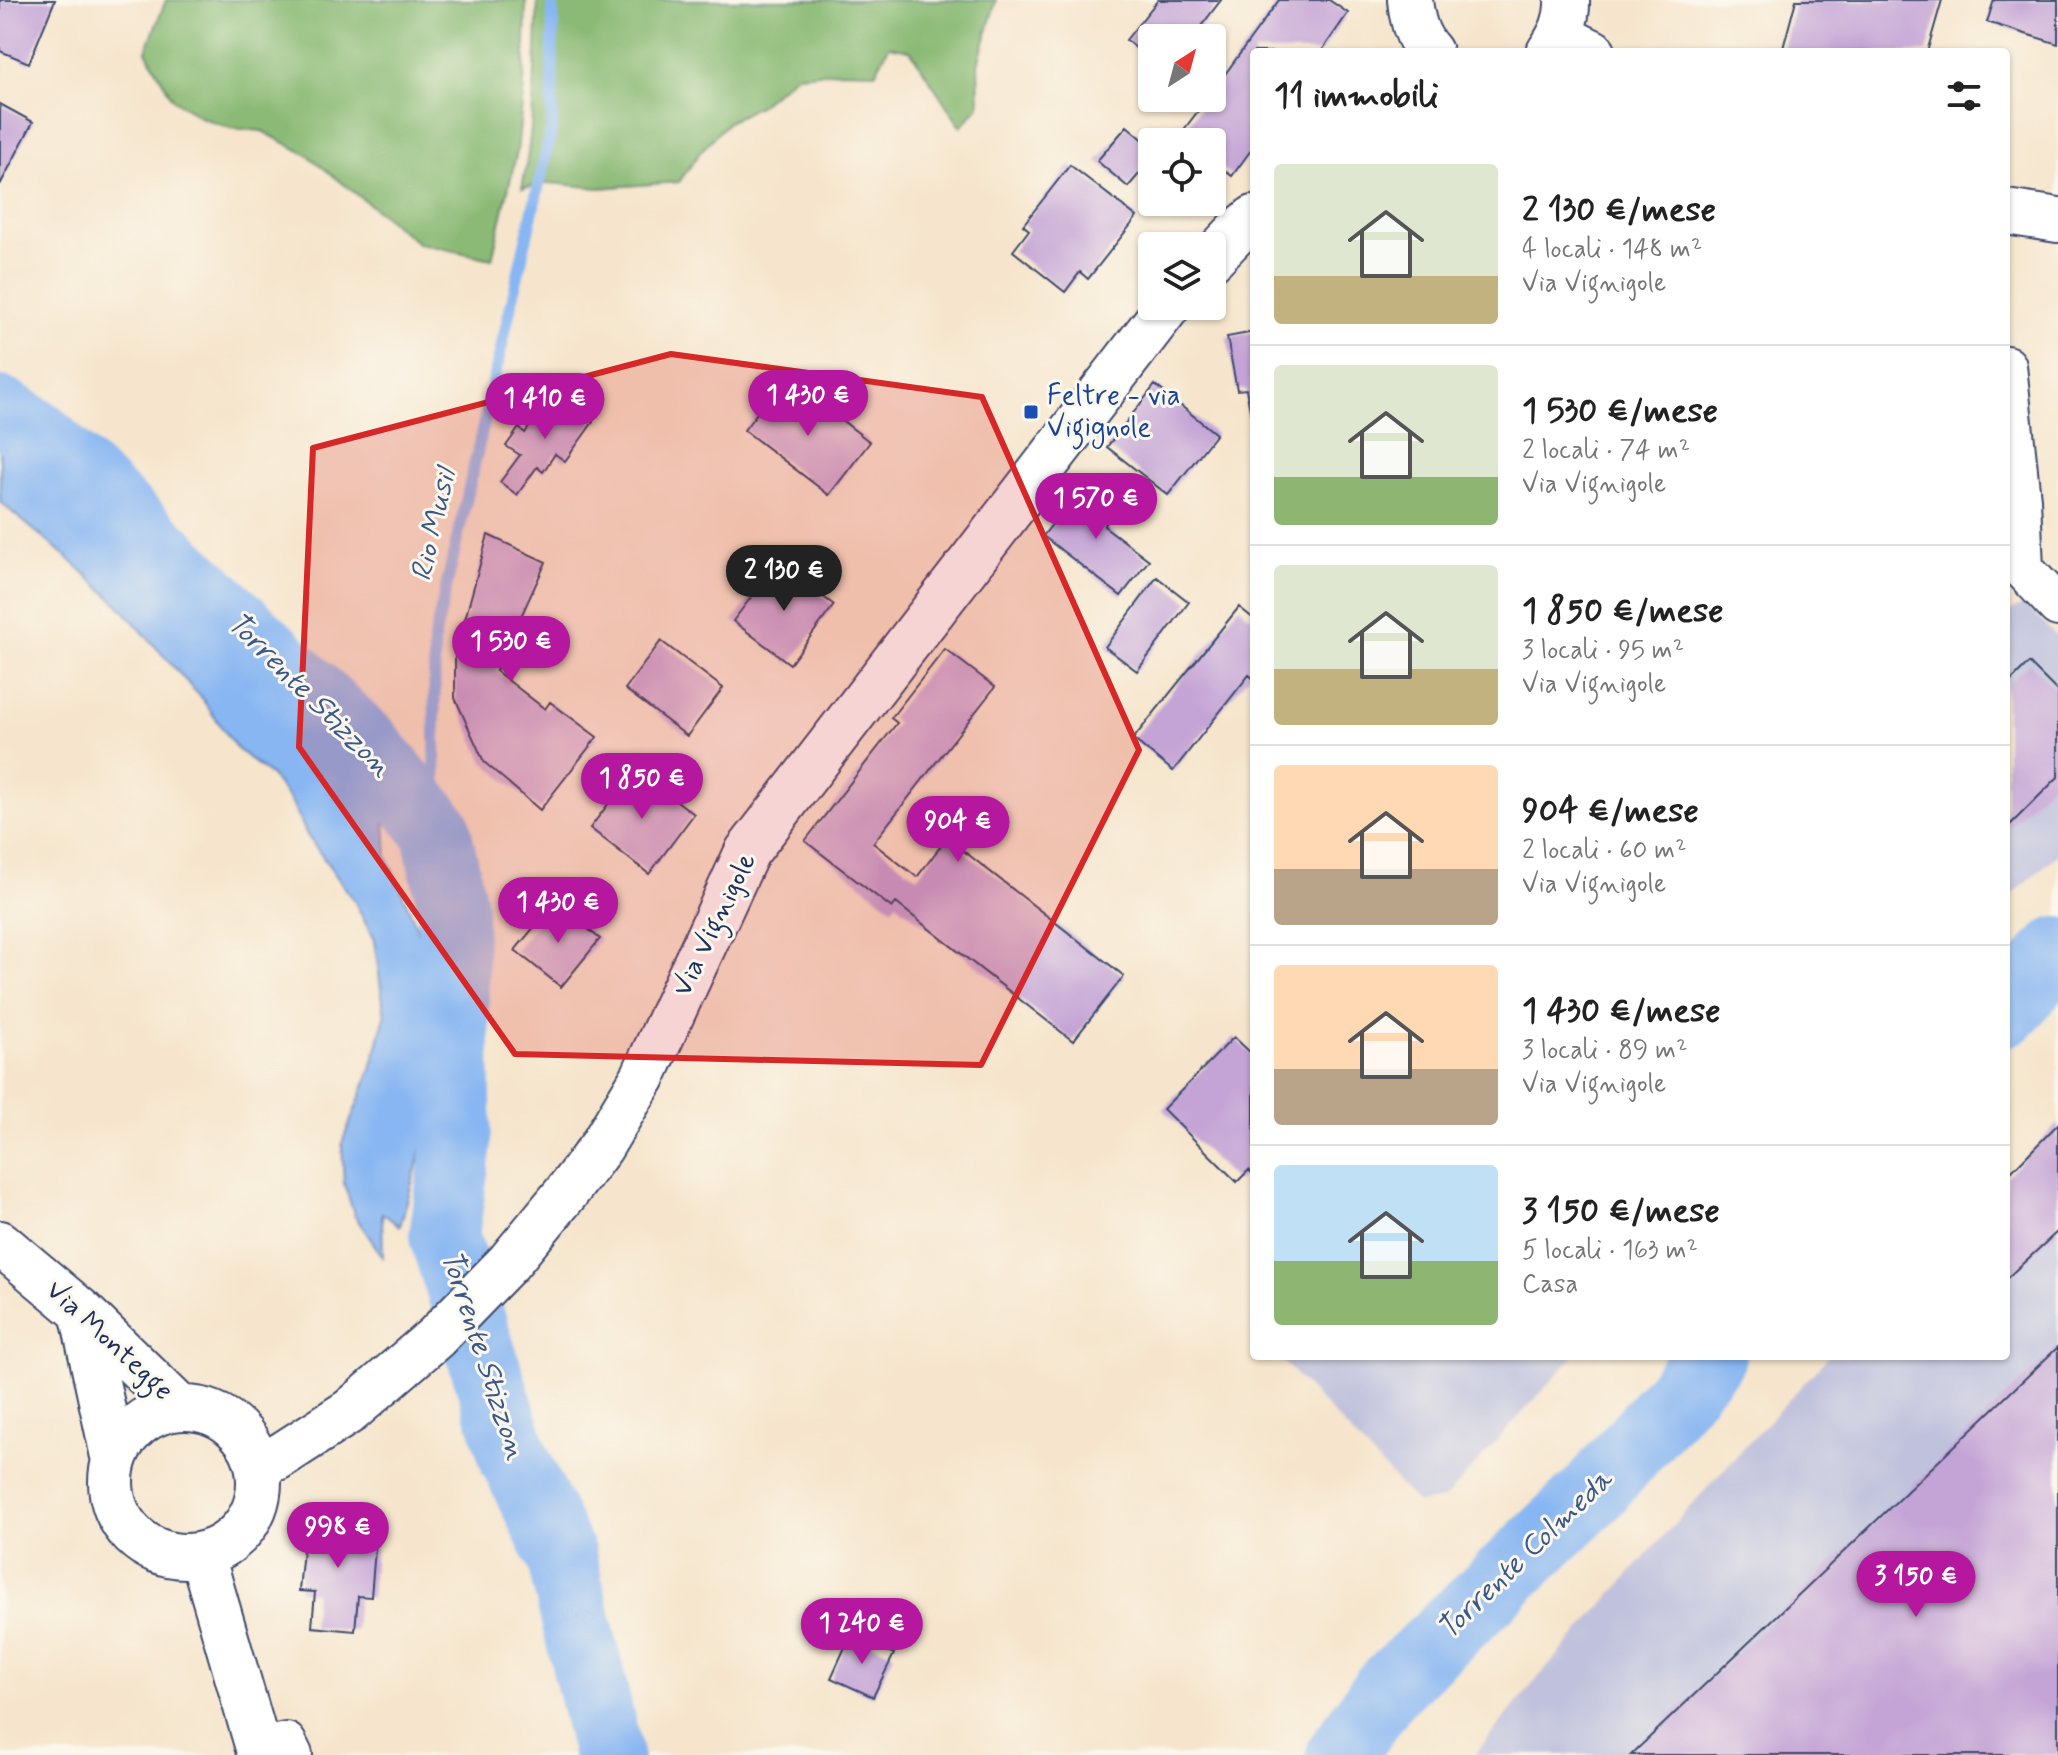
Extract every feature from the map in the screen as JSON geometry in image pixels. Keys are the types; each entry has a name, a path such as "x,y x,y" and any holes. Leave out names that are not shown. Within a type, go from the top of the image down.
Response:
{"street":[{"path":"1410,0 1413,24 1426,48"},
{"path":"2010,219 2058,220"},
{"path":"1226,243 1250,221"},
{"name":"Via Vignigole","path":"258,1463 277,1458 350,1411 436,1337 509,1262 566,1193 601,1147 643,1077 747,852 1157,320"},
{"path":"2010,404 2020,499 2015,578 2058,606"},
{"name":"Via Montegge","path":"0,1243 82,1312 180,1408"},
{"name":"Via Montegge","path":"82,1312 114,1461"},
{"path":"180,1408 206,1410 229,1421 247,1440 258,1463 260,1487 255,1510 243,1530 224,1546 202,1555 176,1557 152,1549 131,1533 117,1512 111,1486 114,1461 123,1440 139,1424 158,1413 180,1408"},
{"path":"202,1555 208,1580 270,1753"}],"highlighted area":[{"path":"671,354 982,397 1139,750 981,1065 515,1054 299,747 313,448"}],"shaded area":[{"path":"2025,604 2058,638 2058,854 2010,896 2010,611"},
{"path":"2058,1124 2058,1755 1474,1755 1674,1524 1825,1360 2010,1360 2010,1173"},
{"path":"1282,1360 1570,1360 1444,1499 1417,1503"}],"green space":[{"path":"166,0 526,0 524,85 517,151 492,259 418,243 306,154 262,131 230,128 200,117 173,99 146,51"},
{"path":"538,0 996,0 978,64 979,106 961,127 910,50 889,46 876,72 796,75 760,105 728,122 701,151 679,182 599,188 551,183 522,188 532,118"}],"water":[{"path":"0,435 22,450 84,512 234,650 384,801 387,857 415,923 436,992 432,1083 424,1140 400,1226 382,1213 383,1257 355,1216 344,1184 342,1143 371,1069 385,1016 374,940 355,902 307,835 292,803 271,776 237,749 202,699 117,603 0,502"}],"building":[{"path":"0,0 55,0 29,63 0,51"},
{"path":"1158,0 1221,0 1203,24 1139,24"},
{"path":"1279,0 1329,0 1348,13 1324,48 1250,48 1250,151 1232,176 1226,172 1226,128 1185,128 1197,112 1226,112 1226,73"},
{"path":"1796,0 1942,0 1928,48 1783,48"},
{"path":"1994,0 2058,0 2058,44 1987,22"},
{"path":"1138,25 1138,50 1126,40"},
{"path":"0,104 33,122 0,185"},
{"path":"1127,126 1138,135 1138,175 1128,187 1097,161"},
{"path":"1070,165 1137,217 1088,279 1080,272 1065,292 1013,251 1029,230 1023,225"},
{"path":"1250,333 1250,411 1246,389 1237,390 1227,337"},
{"path":"1155,385 1216,434 1168,495 1107,447"},
{"path":"778,386 798,401 805,392 870,442 829,495 744,430"},
{"path":"552,394 593,422 565,461 555,454 543,472 537,467 517,495 500,482 520,455 506,446 519,428 525,433"},
{"path":"1084,483 1117,509 1104,526 1149,560 1121,596 1043,536"},
{"path":"488,535 546,562 496,671 545,709 550,702 597,737 540,810 484,762 455,698 455,656"},
{"path":"778,562 834,605 790,664 733,621"},
{"path":"1157,577 1189,602 1137,671 1105,647"},
{"path":"1239,607 1250,616 1250,676 1173,771 1133,739"},
{"path":"661,641 723,688 687,736 625,689"},
{"path":"945,649 995,687 873,843 917,877 947,838 1124,976 1073,1041 896,903 892,908 805,841 897,723 891,718"},
{"path":"2029,663 2058,692 2058,777 2010,825 2010,682"},
{"path":"635,769 694,814 649,874 590,828"},
{"path":"555,902 600,939 561,987 515,950"},
{"path":"1234,1037 1250,1052 1250,1171 1237,1182 1163,1109"},
{"path":"2058,1124 2058,1231 2010,1275 2010,1173"},
{"path":"2058,1347 2058,1755 1631,1755"},
{"path":"306,1519 377,1525 371,1597 358,1596 355,1631 312,1627 315,1592 299,1591"},
{"path":"851,1634 894,1654 873,1697 831,1678"}],"waterway":[{"name":"Rio Musil","path":"436,829 434,640 552,127 553,0"},
{"name":"Torrente Stizzon","path":"0,411 36,433 367,745 436,829 452,905 457,1143 444,1236 515,1460 561,1556 608,1755"},
{"name":"Torrente Colmeda","path":"2010,1006 2058,952"},
{"name":"Torrente Colmeda","path":"1341,1755 1385,1691 1594,1492 1708,1360"}],"place":[{"name":"Feltre - via Vigignole","path":"1031,412"}]}
